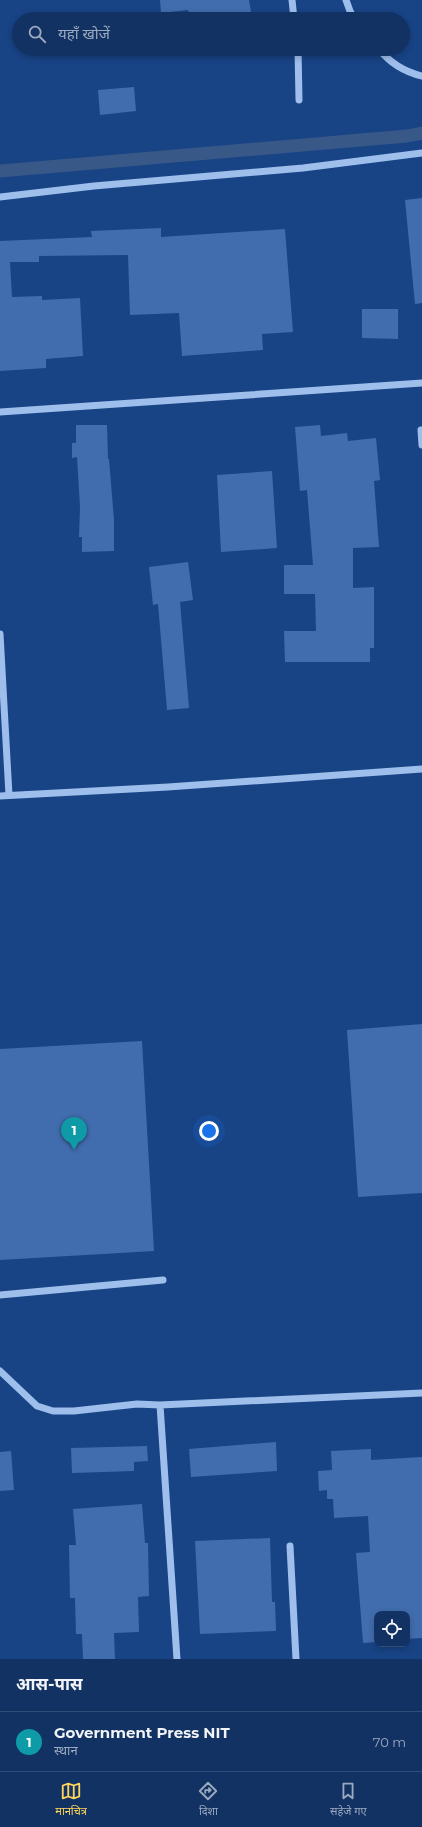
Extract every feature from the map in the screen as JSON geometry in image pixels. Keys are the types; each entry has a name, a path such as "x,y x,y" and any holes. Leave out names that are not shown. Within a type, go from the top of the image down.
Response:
{"street":[{"path":"292,0 293,12"},
{"path":"346,0 351,12"},
{"path":"298,56 299,100"},
{"path":"386,56 394,64 413,74 422,76"},
{"path":"0,197 94,186 303,168 422,153"},
{"path":"0,412 422,383"},
{"path":"421,430 422,445"},
{"path":"0,634 9,795"},
{"path":"0,796 176,786 422,768"},
{"path":"0,1295 163,1280"},
{"path":"0,1371 37,1406 53,1411 74,1411 137,1404 160,1405 422,1393"},
{"path":"160,1405 177,1659"},
{"path":"290,1546 296,1659"}],"building":[{"path":"160,0 249,0 251,12 188,12 188,10 161,12"},
{"path":"134,87 136,111 100,115 98,90"},
{"path":"422,198 422,303 415,304 405,200"},
{"path":"161,228 161,237 285,229 293,332 262,334 263,350 182,356 179,313 130,315 128,255 39,256 39,262 10,262 12,297 42,296 42,300 80,298 83,356 46,359 46,368 0,371 0,241 92,237 91,231"},
{"path":"362,309 398,309 398,339 362,338"},
{"path":"76,425 107,425 108,459 114,520 114,551 82,552 82,537 79,537 80,507 77,457 72,458 72,443 76,443"},
{"path":"320,425 321,436 347,433 348,441 376,438 380,480 374,481 379,547 353,548 353,588 374,587 374,648 370,648 370,662 285,662 284,631 316,631 315,594 284,594 284,565 313,565 307,490 300,491 295,427"},
{"path":"272,471 277,548 221,552 217,475"},
{"path":"188,562 193,600 180,602 189,708 167,710 158,604 153,605 149,567"},
{"path":"422,1024 422,1193 358,1197 347,1030"},
{"path":"142,1041 154,1251 0,1260 0,1049"},
{"path":"276,1442 277,1471 191,1477 189,1449"},
{"path":"147,1446 148,1461 134,1462 134,1471 72,1473 71,1448"},
{"path":"371,1449 371,1460 422,1457 422,1638 410,1639 410,1611 374,1611 374,1642 363,1643 356,1553 370,1552 368,1516 334,1518 333,1499 327,1499 327,1490 319,1491 318,1471 332,1470 331,1451"},
{"path":"11,1451 14,1490 0,1491 0,1452"},
{"path":"142,1504 145,1543 148,1543 149,1596 138,1597 139,1632 114,1633 115,1659 83,1659 82,1634 76,1634 75,1598 70,1598 69,1545 76,1545 73,1509"},
{"path":"270,1538 272,1602 275,1602 276,1631 200,1634 195,1541"}],"waterway":[{"path":"0,171 407,136 422,133"}],"place":[{"name":"Government Press NIT","path":"74,1150"}]}
